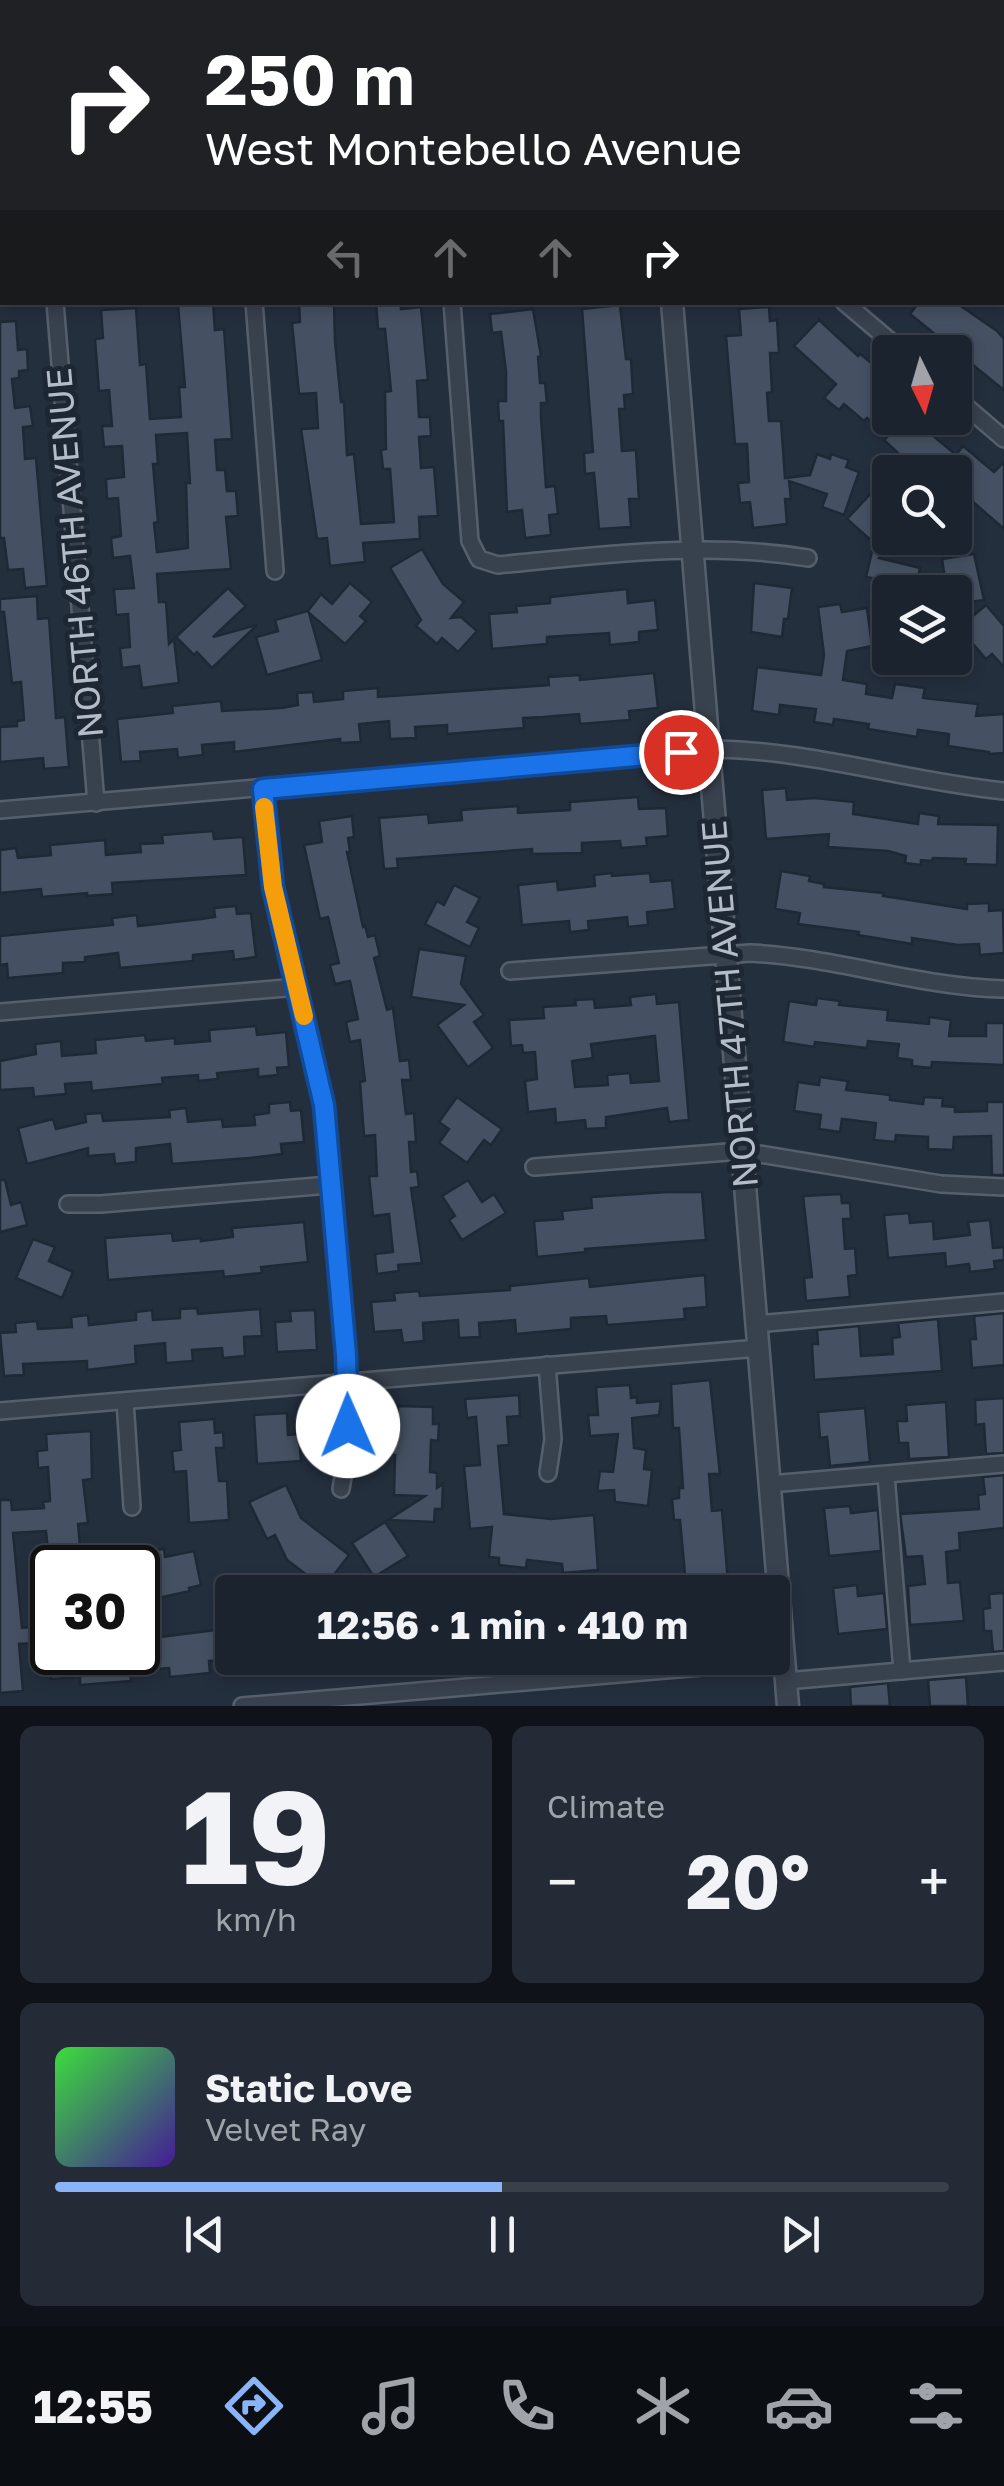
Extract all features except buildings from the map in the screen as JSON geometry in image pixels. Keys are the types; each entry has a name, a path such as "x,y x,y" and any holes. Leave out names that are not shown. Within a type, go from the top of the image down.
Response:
{"street":[{"name":"NORTH 46TH AVENUE","path":"55,305 96,802"},
{"path":"254,305 275,571"},
{"path":"452,305 470,541 478,559 498,565 692,548 774,552 808,558"},
{"name":"NORTH 47TH AVENUE","path":"672,305 777,1575"},
{"path":"848,305 883,335"},
{"path":"972,412 1004,439"},
{"path":"0,810 709,749 768,751 950,786 1004,790"},
{"path":"263,789 273,887 324,1105 348,1382 348,1448 341,1489"},
{"path":"510,971 725,954 781,954 951,985 1004,988"},
{"path":"0,1012 298,987"},
{"path":"534,1167 741,1151 901,1178 1004,1187"},
{"path":"68,1204 330,1184"},
{"path":"757,1324 1004,1302"},
{"path":"0,1411 759,1348"},
{"path":"548,1365 553,1438 548,1472"},
{"path":"125,1401 132,1507"},
{"path":"770,1484 1004,1464"},
{"path":"886,1475 902,1670"},
{"path":"790,1670 902,1670 1004,1662"},
{"path":"242,1706 710,1675"},
{"name":"NORTH 47TH AVENUE","path":"785,1675 788,1706"}],"slow traffic":[{"path":"264,807 273,887 304,1016"}],"route":[{"path":"348,1426 346,1355 324,1105 273,887 263,789 681,752"}]}
